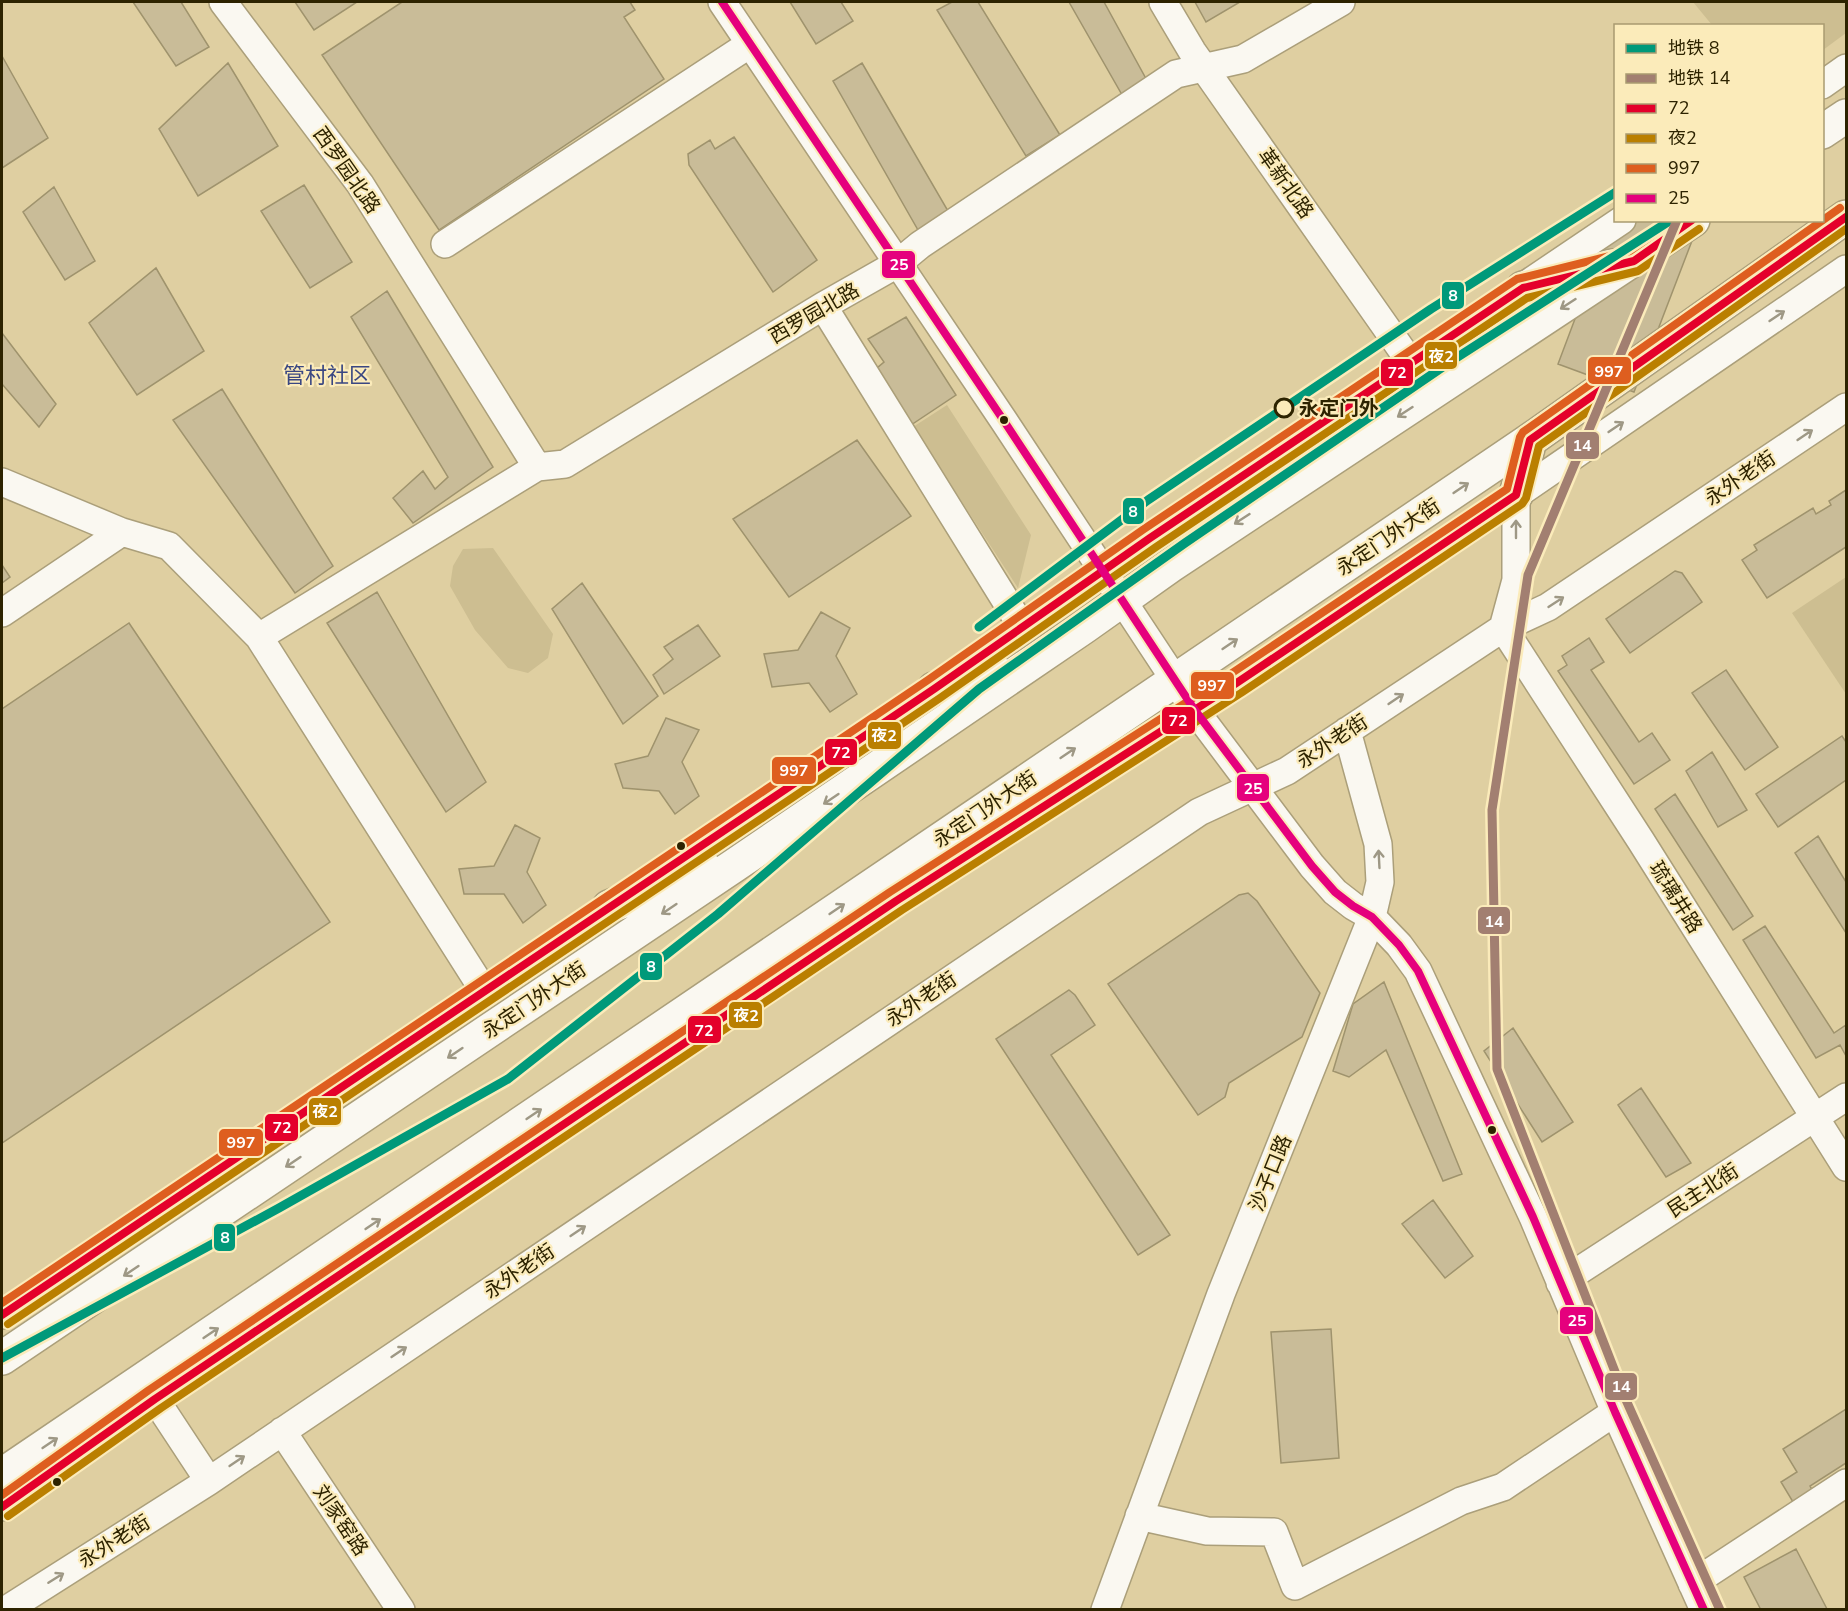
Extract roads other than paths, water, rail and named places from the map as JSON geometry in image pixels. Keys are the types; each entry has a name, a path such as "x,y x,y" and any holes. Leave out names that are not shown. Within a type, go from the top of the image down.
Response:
{"highway":[{"path":"1824,131 1846,116"},
{"name":"永定门外大街","path":"2,1475 1530,440 1846,218"},
{"name":"永定门外大街","path":"2,1358 765,844 1121,599 1690,222"},
{"path":"1522,288 1634,261"},
{"path":"1516,495 1530,440"},
{"path":"934,689 1016,673"},
{"path":"609,907 765,844"}],"street":[{"name":"西罗园北路","path":"223,2 360,184 537,467"},
{"path":"722,2 1004,421 1194,709 1312,866 1335,892 1372,917 1399,945 1418,971 1533,1218 1615,1412 1704,1610"},
{"name":"革新北路","path":"1163,2 1192,51 1411,363"},
{"name":"西罗园北路","path":"259,638 537,467 565,464 823,306 897,264 920,245 1176,74 1243,59 1341,2"},
{"path":"445,244 750,44"},
{"path":"1824,84 1846,68"},
{"name":"永定门外大街","path":"2,1316 934,689 1102,571 1619,222"},
{"name":"永定门外大街","path":"2,1507 155,1400 896,901 1235,684 1846,269"},
{"path":"823,306 1022,627"},
{"name":"永外老街","path":"6,1610 209,1480 1199,812 1287,771 1503,628 1548,607 1846,407"},
{"path":"2,482 122,532 169,546 259,638 484,991"},
{"path":"1503,628 1516,580 1516,495"},
{"path":"2,613 122,532"},
{"name":"琉璃井路","path":"1503,628 1641,841 1846,1167"},
{"name":"沙子口路","path":"1105,1610 1225,1283 1372,917 1380,882 1378,844 1347,731"},
{"name":"民主北街","path":"1560,1283 1846,1097"},
{"path":"155,1400 209,1480"},
{"path":"1138,1516 1207,1531 1274,1532 1295,1586 1461,1501 1503,1487 1615,1412"},
{"name":"刘家窑路","path":"282,1431 401,1610"},
{"path":"1692,1584 1846,1483"}],"metro line":[{"name":"8","path":"979,627 1148,500 1431,309 1614,193"},
{"name":"8","path":"2,1358 279,1208 508,1079 718,914 979,689 1185,543 1453,360 1668,222"},
{"name":"14","path":"1676,222 1528,575 1492,810 1497,1069 1626,1400 1720,1610"}],"place":[{"name":"永定门外","path":"1284,408"}],"district":[{"name":"管村社区","path":"327,375"}]}
